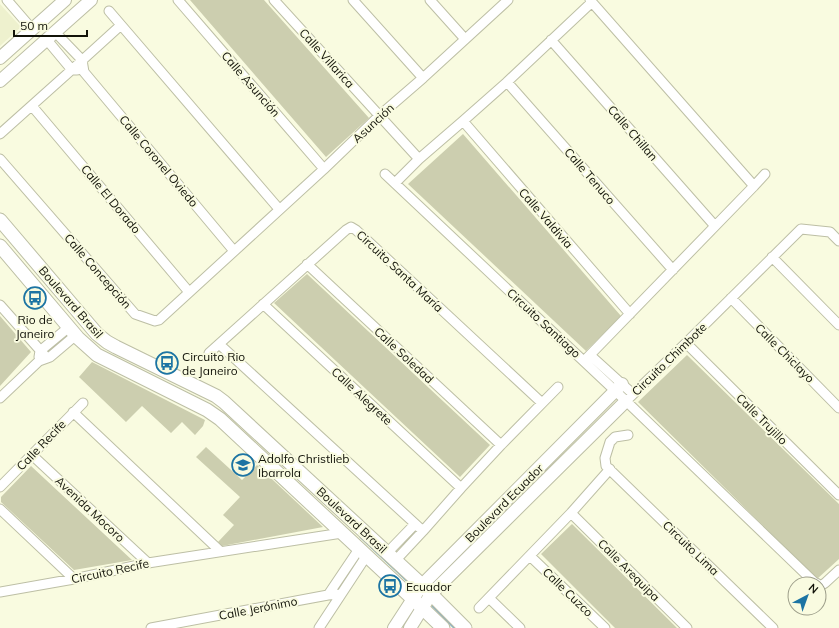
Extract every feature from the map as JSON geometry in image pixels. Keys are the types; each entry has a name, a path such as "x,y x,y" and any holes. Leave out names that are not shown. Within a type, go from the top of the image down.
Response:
{"main road":[{"name":"Boulevard Brasil","path":"0,220 102,338 116,347 216,396 224,402 465,628"},
{"name":"Boulevard Brasil","path":"0,246 72,331 97,355 213,414 220,419 443,628"}],"street":[{"path":"6,0 32,29"},
{"path":"0,58 65,0"},
{"path":"0,81 91,0"},
{"name":"Calle Asunción","path":"178,0 324,168"},
{"name":"Calle Villarica","path":"274,0 419,159"},
{"path":"353,0 423,78"},
{"path":"430,0 465,39"},
{"name":"Asunción","path":"324,168 379,116 508,0"},
{"path":"395,183 419,159 507,82 591,1 754,186"},
{"path":"109,11 279,209"},
{"path":"0,134 121,25"},
{"path":"51,36 82,60 84,72 72,70 51,36"},
{"name":"Calle Chillan","path":"551,40 715,226"},
{"name":"Calle Coronel Oviedo","path":"84,72 234,251"},
{"name":"Calle Tenuco","path":"507,82 673,270"},
{"name":"Calle El Dorado","path":"32,106 189,292"},
{"name":"Calle Valdivia","path":"463,122 630,314"},
{"name":"Calle Concepción","path":"0,159 136,314 155,321 189,292 324,168"},
{"name":"Circuito Santiago","path":"385,174 587,358 765,174"},
{"name":"Circuito Santa María","path":"209,353 307,264 351,227 542,402"},
{"name":"Circuito Chimbote","path":"808,576 630,397 801,228 830,232 839,241"},
{"path":"772,257 839,325"},
{"name":"Calle Soledad","path":"307,264 500,445"},
{"name":"Calle Chiclayo","path":"731,298 839,408"},
{"name":"Calle Alegrete","path":"263,304 461,488"},
{"path":"0,305 42,357"},
{"path":"0,398 42,357 72,331"},
{"name":"Calle Trujillo","path":"686,343 839,495"},
{"path":"219,344 423,531"},
{"path":"587,358 630,397"},
{"path":"391,557 423,531 500,445 558,387"},
{"name":"Boulevard Ecuador","path":"394,628 418,603 426,590 619,387"},
{"name":"Boulevard Ecuador","path":"426,590 630,397"},
{"name":"Calle Recife","path":"0,487 83,403"},
{"path":"73,412 220,551"},
{"path":"480,608 571,513 610,469 606,466 605,458 610,442 615,437 628,435"},
{"name":"Avenida Mocoro","path":"32,455 148,563"},
{"name":"Circuito Lima","path":"610,469 772,628"},
{"path":"0,509 74,579"},
{"name":"Calle Arequipa","path":"571,513 687,628"},
{"path":"391,557 415,524"},
{"name":"Circuito Recife","path":"0,592 74,579 148,563 342,533"},
{"path":"319,628 341,594 363,552"},
{"path":"328,595 363,552"},
{"name":"Calle Cuzco","path":"530,556 605,628"},
{"name":"Circuito Chimbote","path":"827,581 839,570"},
{"name":"Calle Jerónimo","path":"151,628 328,595 341,594"},
{"path":"489,598 520,628"},
{"name":"Boulevard Ecuador","path":"410,628 418,603"}],"shaded area":[{"path":"190,0 264,0 369,118 326,157"},
{"path":"0,4 21,27 0,46"},
{"path":"463,134 621,316 586,351 408,184"},
{"path":"307,274 490,445 460,477 274,303"},
{"path":"0,316 31,352 0,386"},
{"path":"687,355 839,504 839,559 820,576 814,576 638,402"},
{"path":"92,362 205,420 203,426 195,435 182,422 171,433 142,406 126,422 79,377"},
{"path":"206,447 242,480 257,465 323,527 222,546 218,542 234,525 223,515 240,497 196,457"},
{"path":"31,466 132,560 74,570 1,502 1,497"},
{"path":"572,524 677,628 615,628 541,554"}],"waterway":[{"path":"361,537 411,584"},
{"path":"433,606 455,628"}],"place":[{"name":"Rio de Janeiro","path":"35,298"},
{"name":"Circuito Rio de Janeiro","path":"167,363"},
{"name":"Adolfo Christlieb Ibarrola","path":"243,465"},
{"name":"Ecuador","path":"390,586"}]}
